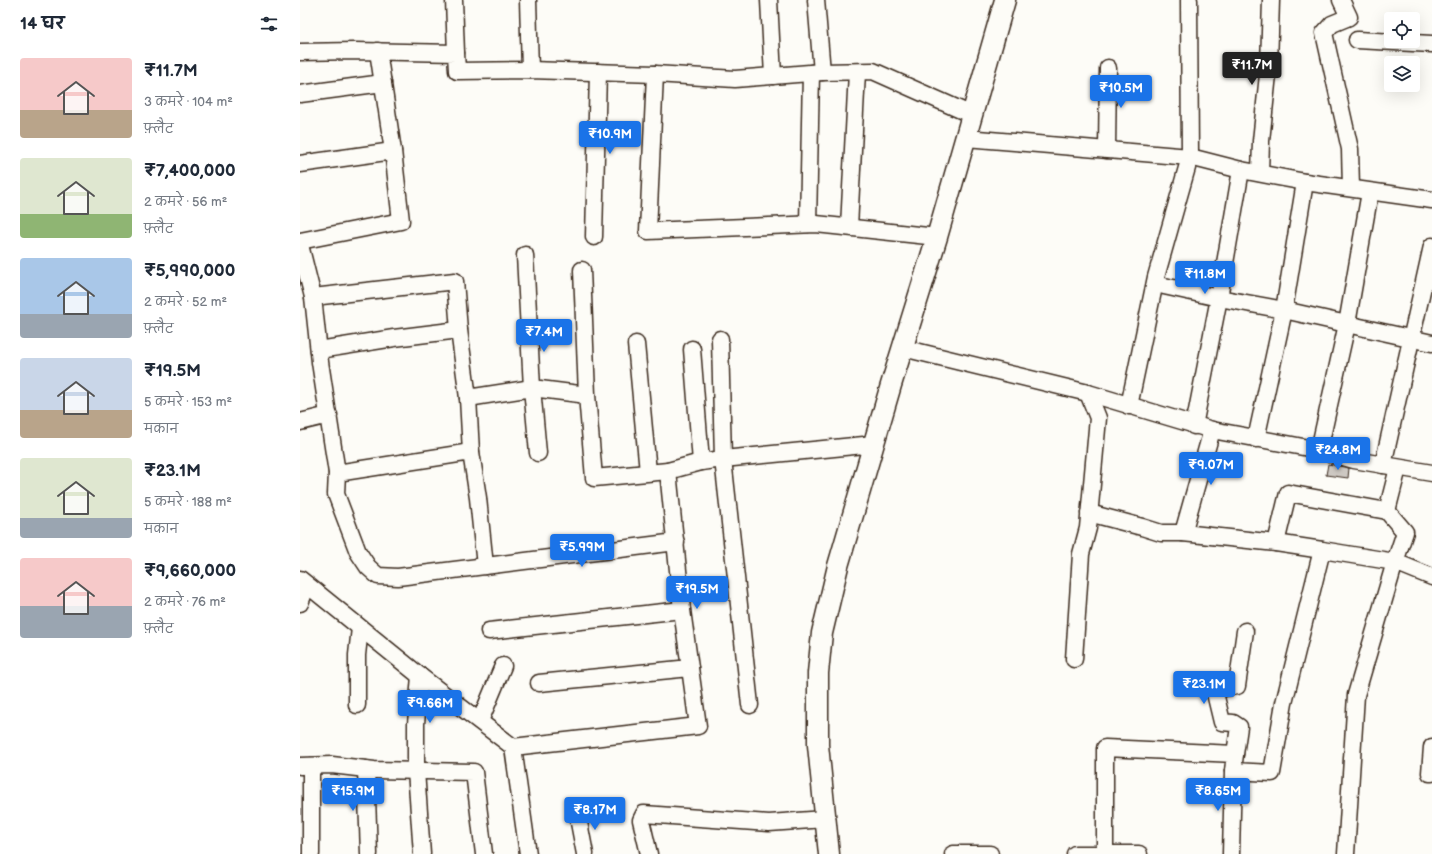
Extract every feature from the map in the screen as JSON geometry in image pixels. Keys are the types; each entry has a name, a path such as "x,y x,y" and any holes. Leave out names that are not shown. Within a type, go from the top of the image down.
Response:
{"main road":[{"path":"829,854 818,745 818,673 822,633 838,566 937,237 1005,0"}],"street":[{"path":"454,0 457,71 530,70 655,74 735,79 817,72 874,71 972,115"},
{"path":"528,0 530,70"},
{"path":"770,0 773,76"},
{"path":"808,224 817,72 816,0"},
{"path":"1129,406 1156,277 1190,157 1189,0"},
{"path":"1260,173 1261,141 1269,65 1271,0"},
{"path":"1341,0 1350,17 1332,24 1324,33 1350,149 1352,188"},
{"path":"1358,40 1432,44"},
{"path":"300,52 456,53"},
{"path":"300,241 401,221 393,151 378,52"},
{"path":"1107,150 1108,68"},
{"path":"594,237 598,72"},
{"path":"849,227 857,72"},
{"path":"655,74 648,231 808,224 937,237"},
{"path":"300,94 383,83"},
{"path":"966,138 1190,157 1241,170 1305,182 1432,200"},
{"path":"300,164 393,151"},
{"path":"1194,426 1219,298 1241,170"},
{"path":"1256,439 1284,310 1305,182"},
{"path":"1319,450 1347,324 1370,192"},
{"path":"300,246 313,297 319,350 337,473 336,494 358,552 368,567 378,576 398,577 676,542"},
{"path":"1387,511 1390,466 1412,338 1432,246"},
{"path":"525,255 532,388 538,453"},
{"path":"582,270 587,395 594,478 668,471 701,462 723,459 874,444"},
{"path":"313,297 455,281 459,330 468,398 471,452 478,498 485,566"},
{"path":"1164,286 1284,310 1432,343"},
{"path":"319,350 394,338 459,330"},
{"path":"720,339 723,459 750,705"},
{"path":"636,344 648,472"},
{"path":"903,348 1088,393 1194,426 1319,450 1354,460 1432,473"},
{"path":"692,349 701,462"},
{"path":"468,398 532,388 587,395"},
{"path":"1074,659 1081,554 1088,528 1098,418 1088,393"},
{"path":"300,422 329,415"},
{"path":"1183,533 1212,430"},
{"path":"337,473 471,452"},
{"path":"513,747 698,726 682,610 668,471"},
{"path":"1276,543 1288,492 1387,511 1405,532 1356,695 1346,854"},
{"path":"1089,513 1161,533 1183,533 1276,543 1396,562 1432,577"},
{"path":"1233,771 1272,773 1284,703 1322,550"},
{"path":"300,603 303,582"},
{"path":"303,582 420,676 513,747 528,854"},
{"path":"489,631 682,610"},
{"path":"356,705 357,654 360,628"},
{"path":"1231,854 1233,771 1239,727 1233,723 1222,722 1215,693 1219,689 1237,686 1245,631"},
{"path":"480,721 502,666"},
{"path":"539,683 690,668"},
{"path":"420,676 416,724 416,771 422,854"},
{"path":"1432,747 1430,773 1432,773"},
{"path":"1105,854 1105,748 1235,754"},
{"path":"311,854 306,766 332,765 366,770 474,772 484,854"},
{"path":"366,770 369,854"},
{"path":"578,812 585,854"},
{"path":"649,854 641,820 644,814 769,823 825,819"},
{"path":"954,854 990,854"},
{"path":"1075,854 1139,854"}],"building":[{"path":"1328,464 1349,468 1348,478 1326,475"}]}
